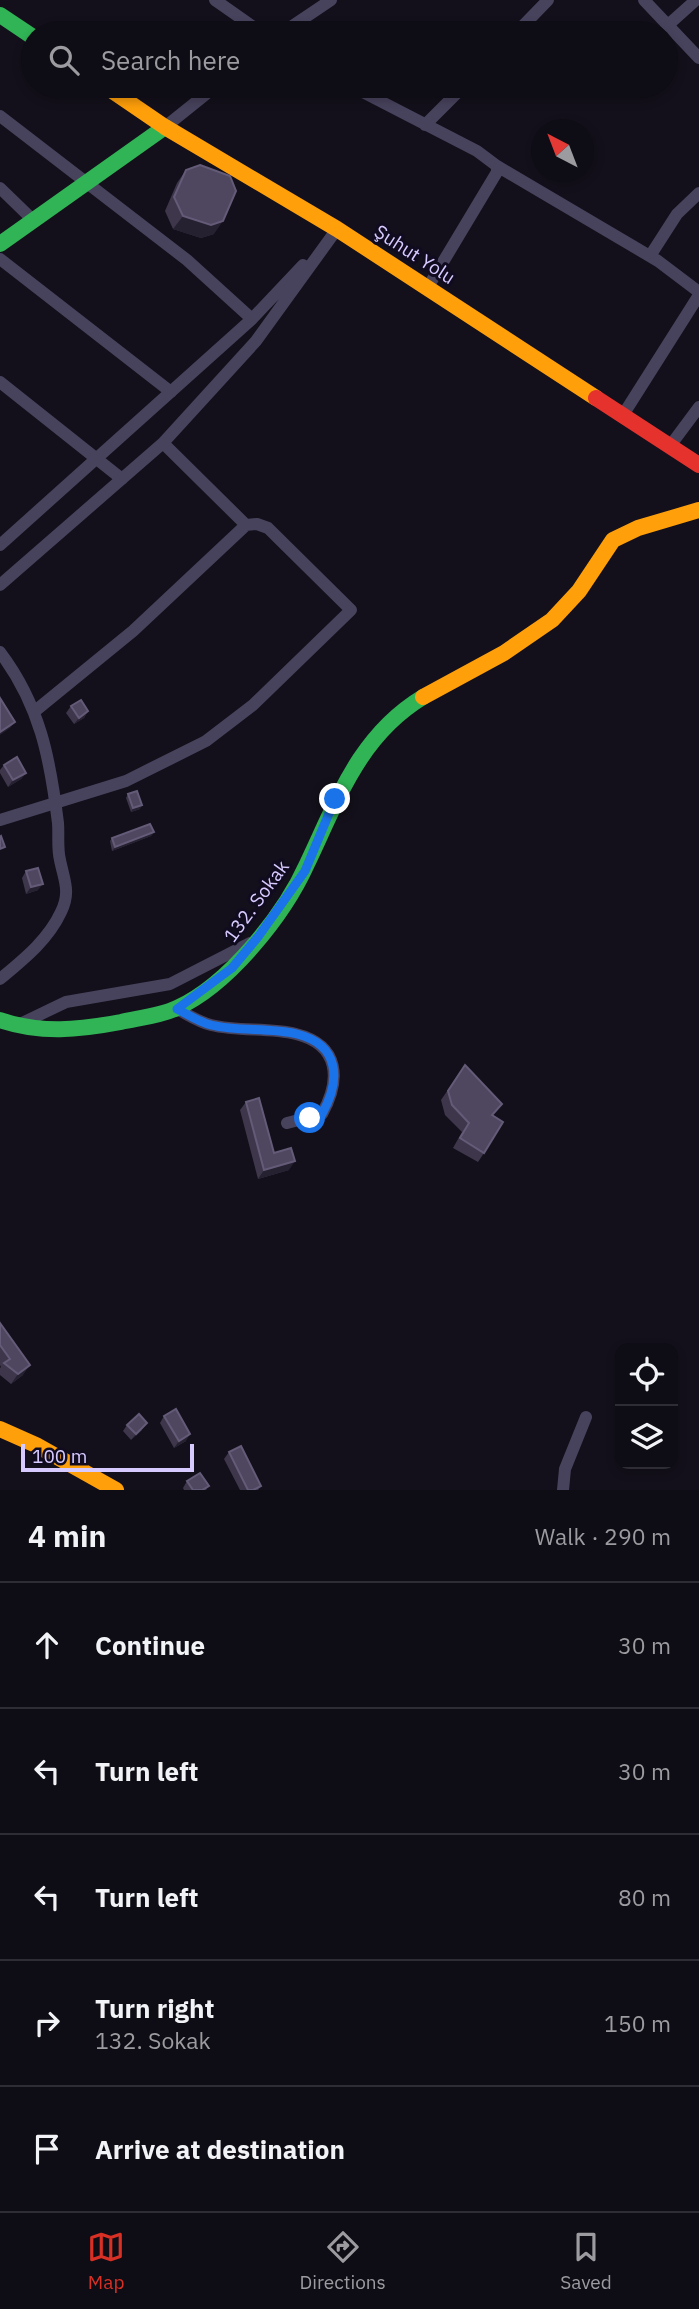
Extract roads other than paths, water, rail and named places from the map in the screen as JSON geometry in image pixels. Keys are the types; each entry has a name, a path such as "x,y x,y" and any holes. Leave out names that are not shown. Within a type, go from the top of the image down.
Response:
{"street":[{"path":"215,0 245,21"},
{"path":"300,21 331,0"},
{"path":"528,21 548,0"},
{"path":"645,0 664,21"},
{"path":"672,21 696,0"},
{"path":"0,15 21,29"},
{"path":"678,36 699,58"},
{"name":"Şuhut Yolu","path":"123,98 165,127 337,229 699,464"},
{"path":"0,244 88,183 201,98"},
{"path":"374,98 477,151 497,166 650,256 699,294 623,415"},
{"path":"425,125 452,98"},
{"path":"0,116 187,260 252,318"},
{"path":"428,287 497,172 497,166"},
{"path":"0,188 34,221"},
{"path":"650,256 677,214 699,193"},
{"path":"0,545 252,318 337,229"},
{"path":"0,584 163,443 257,341 337,229"},
{"path":"0,259 171,392"},
{"path":"0,382 5,396 96,458 121,479"},
{"path":"670,446 699,407"},
{"path":"163,443 246,525"},
{"name":"132. Sokak","path":"0,1020 31,1031 72,1030 177,1009 232,968 258,937 305,871 335,799 360,755 379,732 437,687 506,651 544,627 565,609 589,577 600,553 618,537 699,510"},
{"path":"0,820 126,781 222,732 351,610 268,528 257,524 246,525 132,631 35,710"},
{"path":"0,652 35,710 49,758 59,860 67,881 62,911 32,953 0,979"},
{"path":"16,1027 66,1002 170,984 258,937"},
{"path":"177,1009 208,1025 296,1034 316,1042 332,1058 335,1080 332,1096 322,1114 287,1123"},
{"path":"563,1490 565,1469 586,1417"},
{"path":"0,1429 116,1490"}]}
